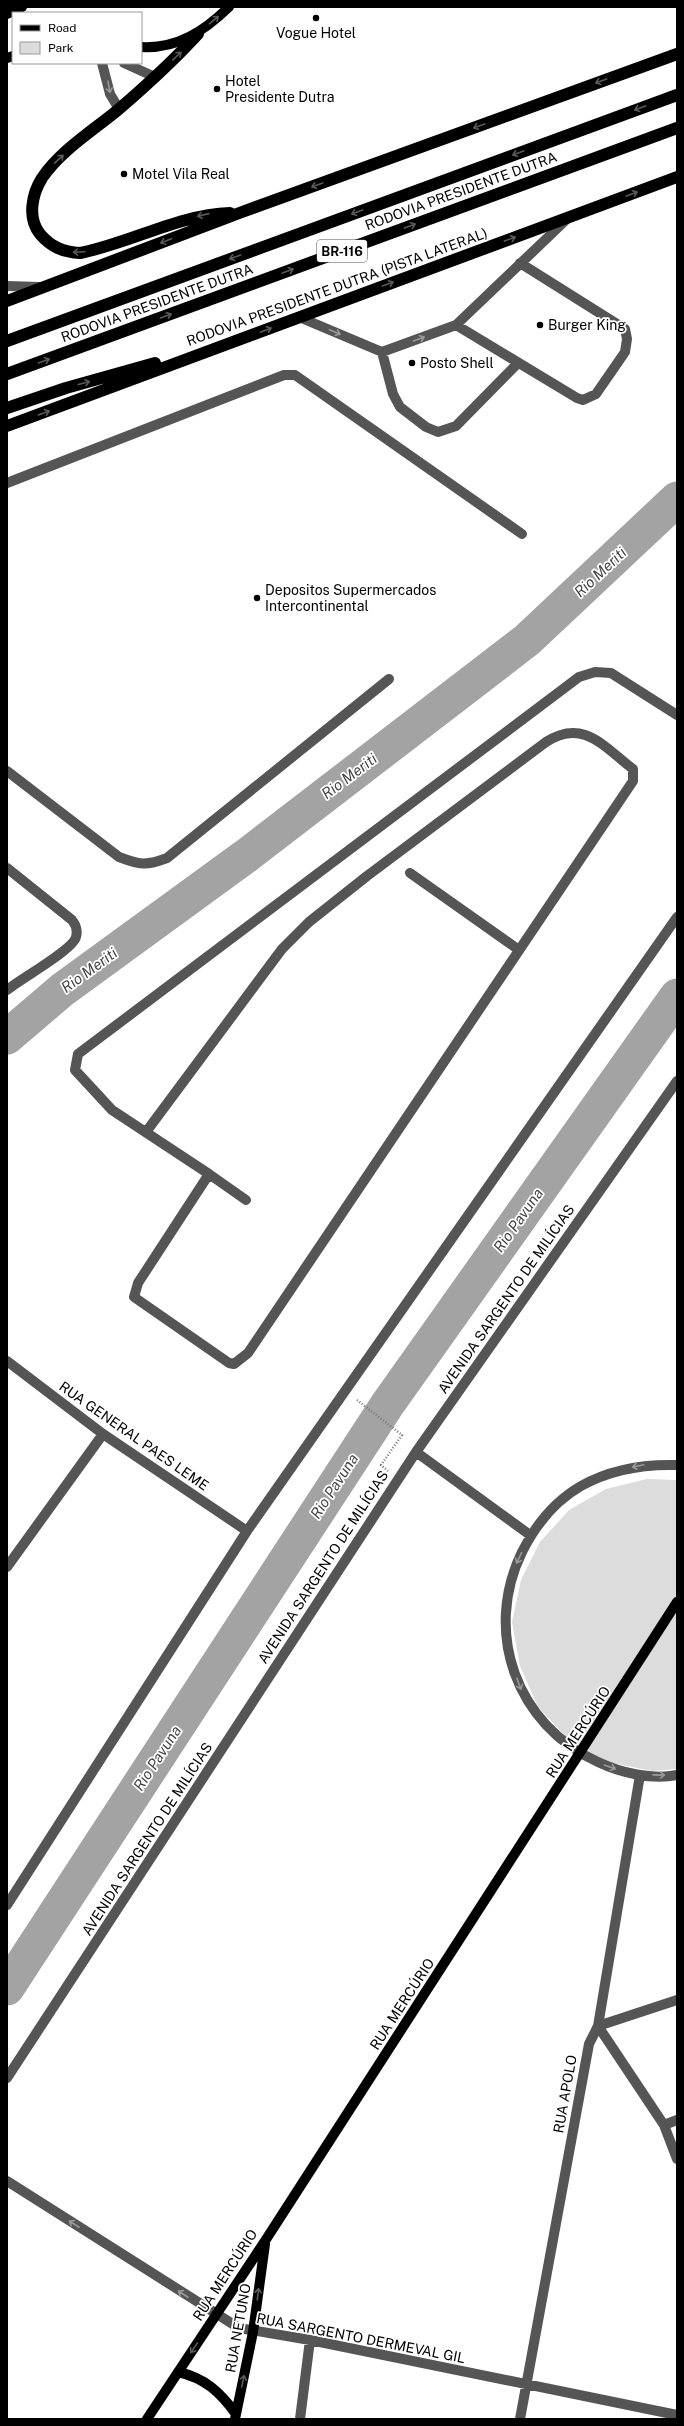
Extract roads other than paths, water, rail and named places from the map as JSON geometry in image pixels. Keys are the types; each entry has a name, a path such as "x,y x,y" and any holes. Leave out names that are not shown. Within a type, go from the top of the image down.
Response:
{"highway":[{"path":"198,34 155,77 56,161 42,178 35,193 32,214 37,231 51,246 69,252 80,253 176,222 208,214 242,212"},
{"path":"7,301 242,212 677,54"},
{"name":"RODOVIA PRESIDENTE DUTRA","path":"7,341 677,95"},
{"name":"RODOVIA PRESIDENTE DUTRA","path":"7,374 677,128"},
{"name":"RODOVIA PRESIDENTE DUTRA (PISTA LATERAL)","path":"7,426 677,177"},
{"path":"7,408 66,388 230,343"}],"main road":[{"path":"7,14 22,7"},
{"path":"142,47 168,45 198,34 229,7"},
{"name":"RUA MERCÚRIO","path":"147,2419 265,2241 677,1602"},
{"name":"RUA NETUNO","path":"236,2416 253,2332 265,2241"},
{"path":"178,2372 194,2376 215,2388 236,2416"}],"street":[{"path":"102,64 110,94 119,109"},
{"path":"126,64 155,77"},
{"path":"299,317 382,352 456,325 570,216"},
{"path":"456,325 583,400 596,394 625,352 627,339 625,329 520,263"},
{"path":"7,286 44,287"},
{"path":"382,352 393,394 400,407 426,427 438,432 456,426 518,363"},
{"path":"7,484 284,375 295,375 522,534"},
{"path":"246,1200 112,1110 74,1070 78,1054 88,1044 579,677 595,672 611,673 677,716"},
{"path":"7,771 119,857 141,865 154,863 167,858 389,679"},
{"path":"146,1132 282,949 294,936 367,876 546,742 557,735 578,731 589,736 633,768 633,781 248,1353 234,1364 229,1363 197,1342 134,1297 138,1283 209,1174"},
{"path":"7,868 72,920 77,927 76,938 68,949 7,990"},
{"path":"410,873 519,950"},
{"path":"7,1905 247,1531 677,917"},
{"name":"AVENIDA SARGENTO DE MILÍCIAS","path":"7,2078 416,1452 677,1081"},
{"name":"RUA GENERAL PAES LEME","path":"7,1361 103,1434 247,1531"},
{"path":"7,1567 103,1434"},
{"path":"416,1452 530,1535"},
{"path":"677,1465 648,1464 620,1470 581,1486 552,1508 530,1535 512,1572 504,1614 508,1655 527,1700 548,1728 580,1754 609,1768 640,1775 677,1775"},
{"name":"RUA APOLO","path":"520,2419 588,2044 598,2026 640,1775"},
{"path":"677,2000 598,2026 664,2125 677,2159"},
{"path":"664,2125 677,2120"},
{"name":"RUA SARGENTO DERMEVAL GIL","path":"7,2181 216,2315 239,2328 253,2332 310,2340 677,2415"},
{"path":"300,2419 310,2340"}],"waterway":[{"name":"Rio Meriti","path":"7,1037 62,990 246,856 527,640 677,499"},
{"name":"Rio Pavuna","path":"7,1988 387,1405 677,996"}],"place":[{"name":"Vogue Hotel","path":"316,18"},
{"name":"Hotel Presidente Dutra","path":"217,89"},
{"name":"Motel Vila Real","path":"124,174"},
{"name":"Burger King","path":"540,325"},
{"name":"Posto Shell","path":"412,363"},
{"name":"Depositos Supermercados Intercontinental","path":"257,598"}]}
